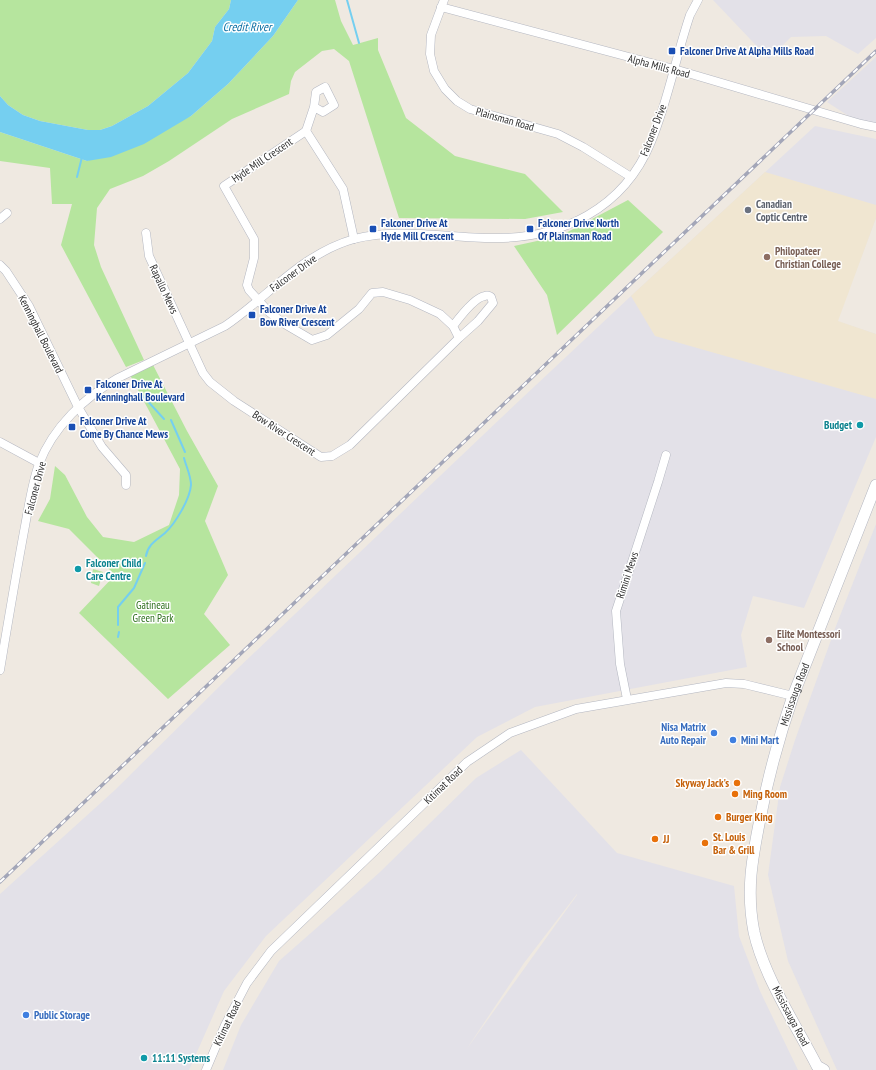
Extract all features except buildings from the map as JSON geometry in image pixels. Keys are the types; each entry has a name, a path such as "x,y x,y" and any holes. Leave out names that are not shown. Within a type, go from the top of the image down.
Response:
{"main road":[{"name":"Mississauga Road","path":"819,1069 766,968 754,933 750,904 750,877 773,756 793,696 876,485"}],"street":[{"name":"Falconer Drive","path":"0,670 29,499 39,463 56,435 78,407 104,386 118,378 225,326 237,318 290,273 305,262 332,247 354,240 385,234 491,238 532,236 555,230 588,216 618,192 631,177 646,154 657,126 690,15 698,0"},
{"name":"Alpha Mills Road","path":"442,4 674,69 861,124 876,127"},
{"name":"Plainsman Road","path":"442,4 431,35 430,54 434,71 445,89 457,101 470,109 558,134 583,147 631,177"},
{"path":"314,108 306,131 343,189 354,240"},
{"name":"Hyde Mill Crescent","path":"258,300 247,285 254,258 254,239 224,186 306,131"},
{"path":"0,219 6,213"},
{"name":"Rapallo Mews","path":"146,233 149,256 190,344"},
{"name":"Kenninghall Boulevard","path":"0,265 6,271 29,306 78,407 102,447 126,475 126,485"},
{"path":"258,300 268,312 283,324 312,340 327,335 359,309 372,293 383,292 410,300 440,314 453,326 459,338"},
{"name":"Bow River Crescent","path":"190,344 203,373 210,382 234,401 321,458 332,456 350,445 490,309 493,303 491,297 486,295 480,298 453,326"},
{"path":"0,442 39,463"},
{"name":"Rimini Mews","path":"627,699 620,664 616,611 666,455"},
{"name":"Kitimat Road","path":"206,1070 225,1025 247,983 271,951 467,762 500,739 526,726 576,709 726,682 744,684 793,696"}],"shaded area":[{"path":"713,0 876,0 876,38 858,54 826,36 791,37 769,59"},
{"path":"876,57 876,127 861,124 827,102"},
{"path":"815,126 876,139 876,218 837,321 876,334 876,437 804,608 753,596 741,635 747,667 535,707 477,737 266,936 224,991 189,1070 0,1070 0,894 115,790 235,671 502,417"},
{"name":"Philopateer Christian College","path":"765,172 876,205 876,218 838,321 876,334 876,399 655,336 631,296"},
{"path":"876,524 876,1070 837,1070 788,961 768,875 780,787 795,740 836,626"},
{"path":"521,750 617,853 734,886 739,936 760,991 798,1070 223,1070 241,1025 279,961 379,873 476,778","holes":["577,895 466,1050 524,963"]}],"green space":[{"path":"0,0 231,0 229,9 215,27 212,41 188,73 148,106 112,126 100,130 88,130 40,121 23,115 8,105 0,96"},
{"path":"298,0 335,0 341,21 353,45 378,38 378,50 406,118 455,156 525,174 563,212 525,219 399,218 349,61 334,49 322,51 295,72 291,81 289,94 232,119 169,161 143,176 110,189 97,208 94,245 101,267 144,360 126,367 61,245 72,204 52,204 50,168 0,161 0,132 87,161 191,116 228,84 273,36"},
{"path":"628,200 663,232 557,335 547,295 514,246 560,236"},
{"name":"Gatineau Green Park","path":"152,363 187,431 218,486 205,521 228,575 204,614 230,645 168,699 79,613 115,575 69,529 38,521 50,499 55,466 65,475 87,517 103,537 134,542 169,525 179,495 180,469 130,375"},
{"path":"93,569 103,572 99,586 91,583"}],"water":[{"name":"Credit River","path":"231,0 298,0 273,36 228,84 191,116 144,144 111,157 87,161 0,132 0,96 8,105 23,115 40,121 88,130 100,130 112,126 148,106 188,73 212,41 215,27 229,9"}],"waterway":[{"path":"347,0 359,43"},
{"path":"77,177 82,157"},
{"path":"143,396 164,419"},
{"path":"171,420 185,452"},
{"path":"146,556 151,545 173,524 188,497 191,482 184,458"},
{"path":"118,625 118,607 134,588 145,563"},
{"path":"118,637 119,632"}],"railway":[{"path":"0,882 876,51"}],"place":[{"name":"Falconer Drive At Alpha Mills Road","path":"672,51"},
{"name":"Canadian Coptic Centre","path":"748,210"},
{"name":"Falconer Drive At Hyde Mill Crescent","path":"373,229"},
{"name":"Falconer Drive North Of Plainsman Road","path":"530,229"},
{"name":"Philopateer Christian College","path":"767,257"},
{"name":"Falconer Drive At Bow River Crescent","path":"252,315"},
{"name":"Falconer Drive At Kenninghall Boulevard","path":"88,390"},
{"name":"Budget","path":"860,425"},
{"name":"Falconer Drive At Come By Chance Mews","path":"72,427"},
{"name":"Falconer Child Care Centre","path":"78,569"},
{"name":"Elite Montessori School","path":"769,640"},
{"name":"Nisa Matrix Auto Repair","path":"714,733"},
{"name":"Mini Mart","path":"733,740"},
{"name":"Skyway Jack's","path":"737,783"},
{"name":"Ming Room","path":"735,794"},
{"name":"Burger King","path":"718,817"},
{"name":"JJ","path":"655,839"},
{"name":"St. Louis Bar & Grill","path":"705,843"},
{"name":"Public Storage","path":"26,1015"},
{"name":"11:11 Systems","path":"144,1058"}]}
